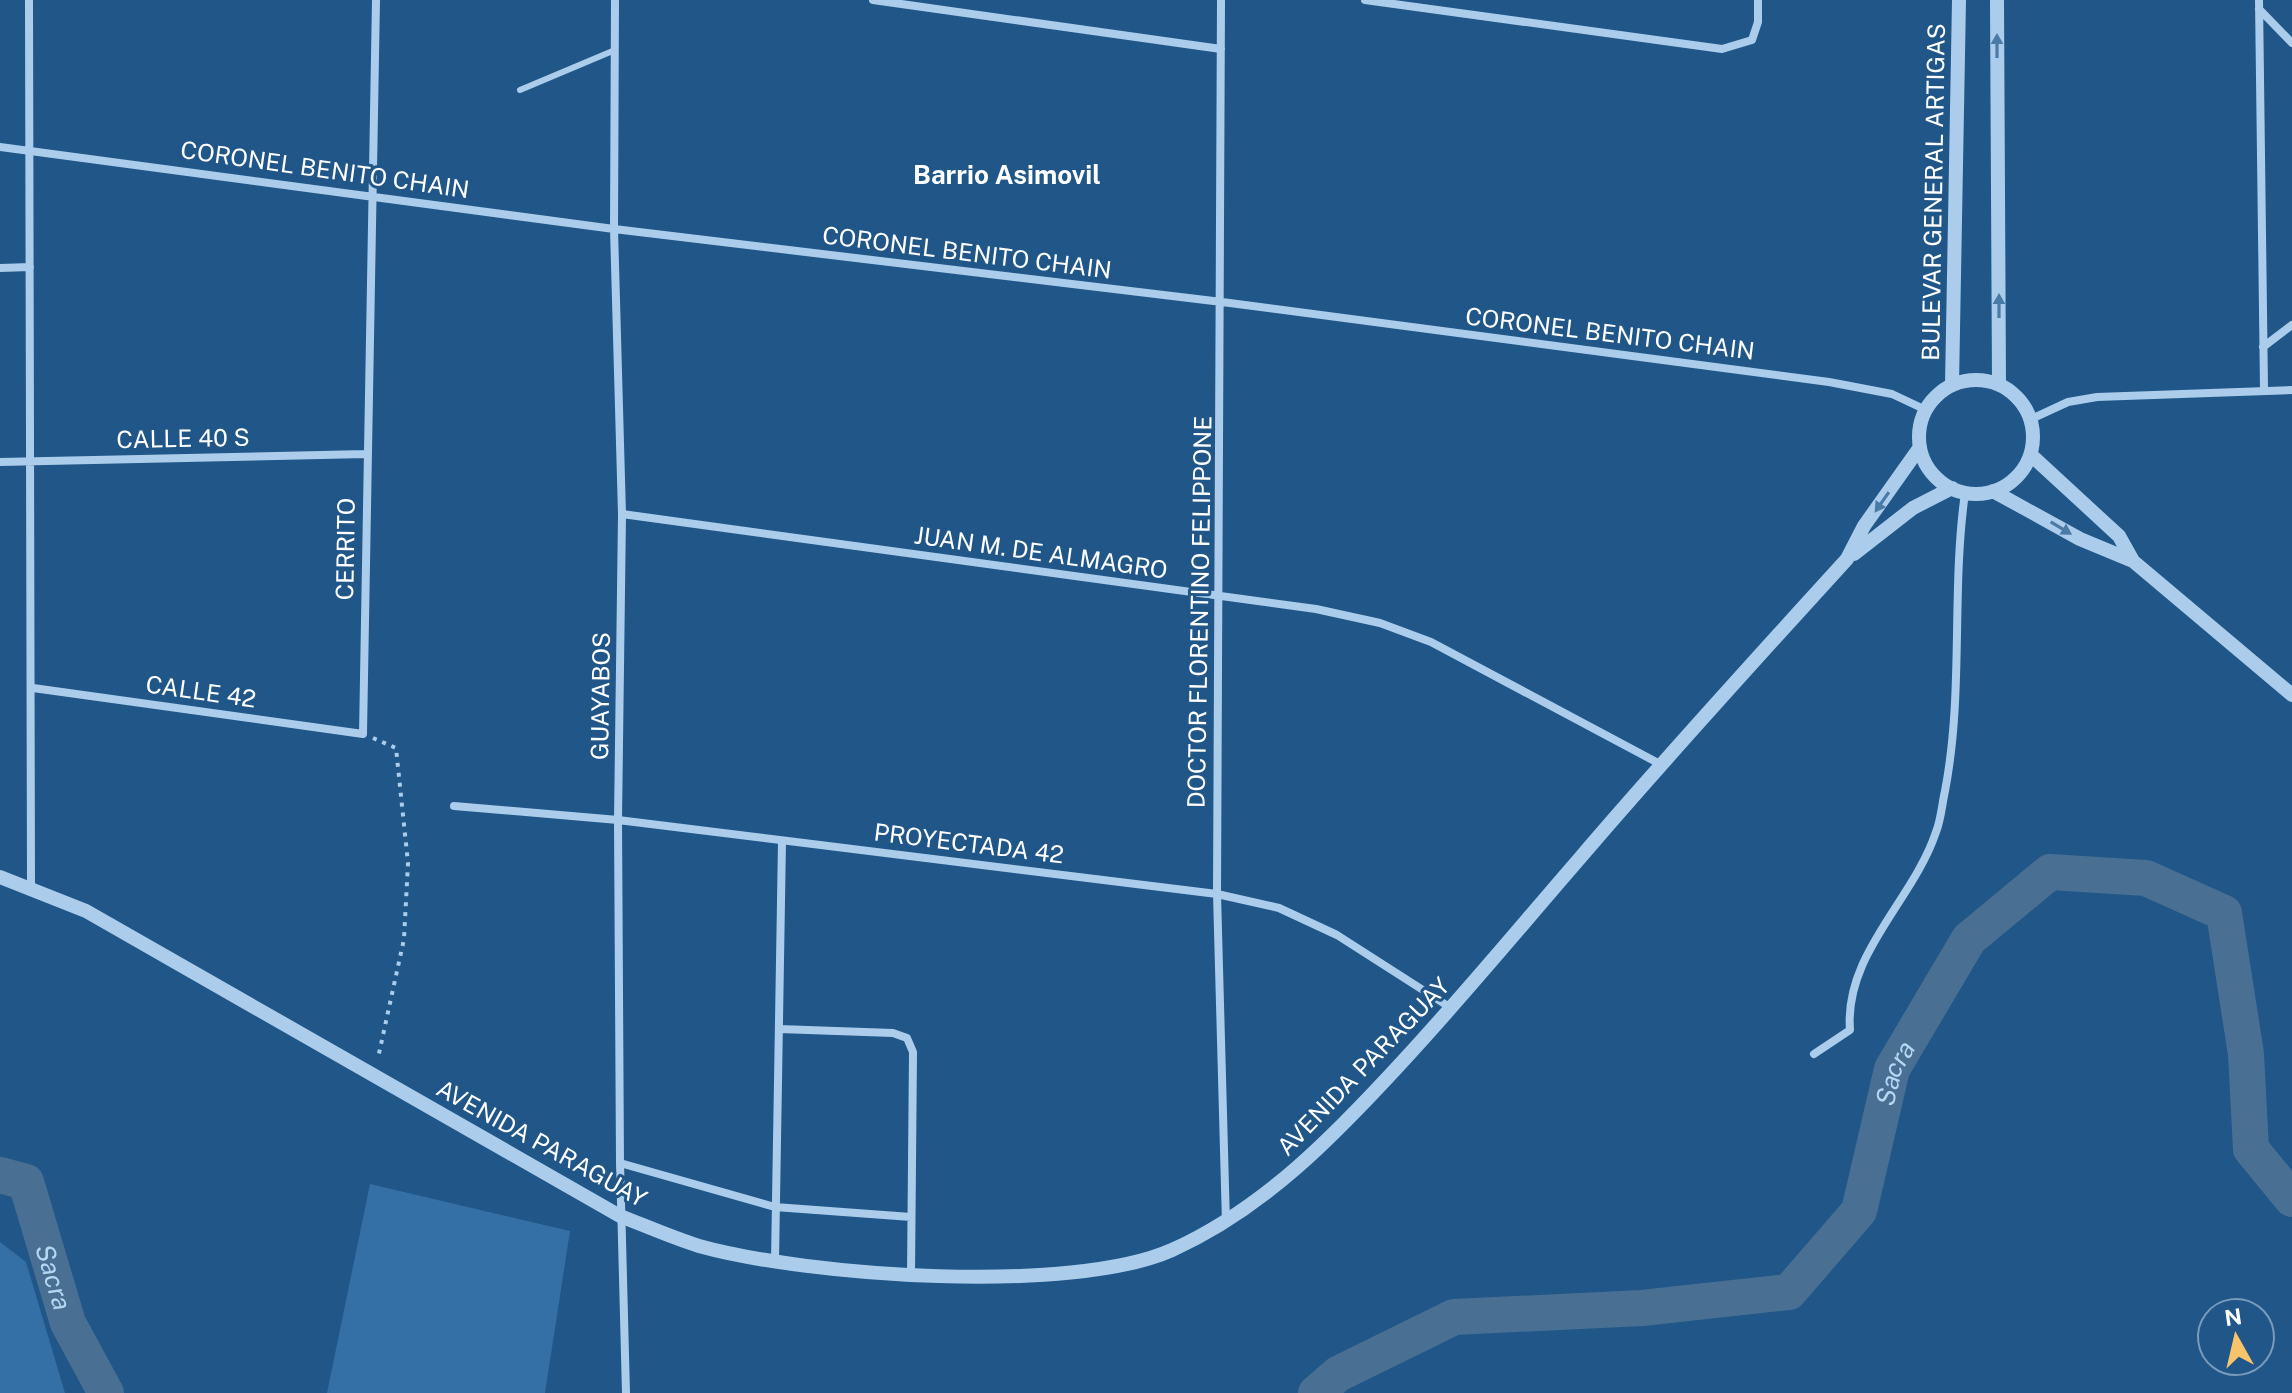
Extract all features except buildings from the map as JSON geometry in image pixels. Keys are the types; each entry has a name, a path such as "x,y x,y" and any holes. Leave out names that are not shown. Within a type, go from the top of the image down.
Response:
{"street":[{"path":"29,0 33,688 31,887"},
{"name":"CERRITO","path":"363,734 376,0"},
{"name":"GUAYABOS","path":"615,0 614,229 622,514 618,820 620,1216 626,1393"},
{"path":"873,0 927,5 1221,49"},
{"name":"DOCTOR FLORENTINO FELIPPONE","path":"1221,0 1217,894 1226,1223"},
{"path":"1365,0 1722,49 1752,40 1758,22 1758,0"},
{"name":"BULEVAR GENERAL ARTIGAS","path":"1952,385 1959,0"},
{"path":"1997,0 1999,384"},
{"path":"2259,5 2292,43"},
{"path":"2259,5 2264,389"},
{"name":"CORONEL BENITO CHAIN","path":"0,147 614,229 1222,302 1869,388 1892,394 1926,410"},
{"path":"0,268 30,267"},
{"path":"2263,347 2292,325"},
{"path":"1959,491 1931,472 1920,447 1921,421 1926,410 1952,385 1975,379 1999,384 2019,398 2031,419 2031,455 2016,478 1993,491"},
{"path":"2031,419 2068,402 2097,397 2292,390"},
{"name":"AVENIDA PARAGUAY","path":"0,877 86,911 620,1216 699,1246 775,1261 911,1274 1112,1269 1168,1252 1226,1223 1285,1178 1342,1127 1451,1008 1660,764 1847,559 1864,526 1920,447"},
{"name":"CALLE 40 S","path":"0,462 366,454"},
{"path":"2031,455 2119,536 2133,561"},
{"path":"1814,1054 1850,1030 1848,1006 1858,971 1936,833 1953,745 1959,491"},
{"path":"1847,559 1913,508 1959,491 1993,491 2080,539 2133,561 2292,695"},
{"name":"JUAN M. DE ALMAGRO","path":"622,514 1316,609 1380,623 1431,642 1660,764"},
{"name":"CALLE 42","path":"33,688 363,734"},
{"name":"PROYECTADA 42","path":"454,806 618,820 1217,894 1279,908 1337,935 1451,1008"},
{"path":"775,1261 782,841"},
{"path":"779,1029 893,1033 907,1038 913,1052 911,1274"},
{"path":"620,1163 775,1207 911,1217"}],"lane":[{"path":"520,90 615,50"}],"path":[{"path":"363,734 396,748 408,863 404,939 374,1073"}],"shaded area":[{"path":"370,1184 570,1231 545,1393 327,1393"},
{"path":"0,1242 26,1262 65,1393 0,1393"}],"waterway":[{"name":"Sacra","path":"1316,1393 1338,1374 1454,1317 1642,1308 1789,1292 1859,1211 1892,1069 1969,939 2050,872 2146,878 2224,913 2246,1054 2251,1149 2292,1199"},
{"name":"Sacra","path":"0,1175 26,1182 68,1323 106,1393"}],"district":[{"name":"Barrio Asimovil","path":"1007,174"}]}
